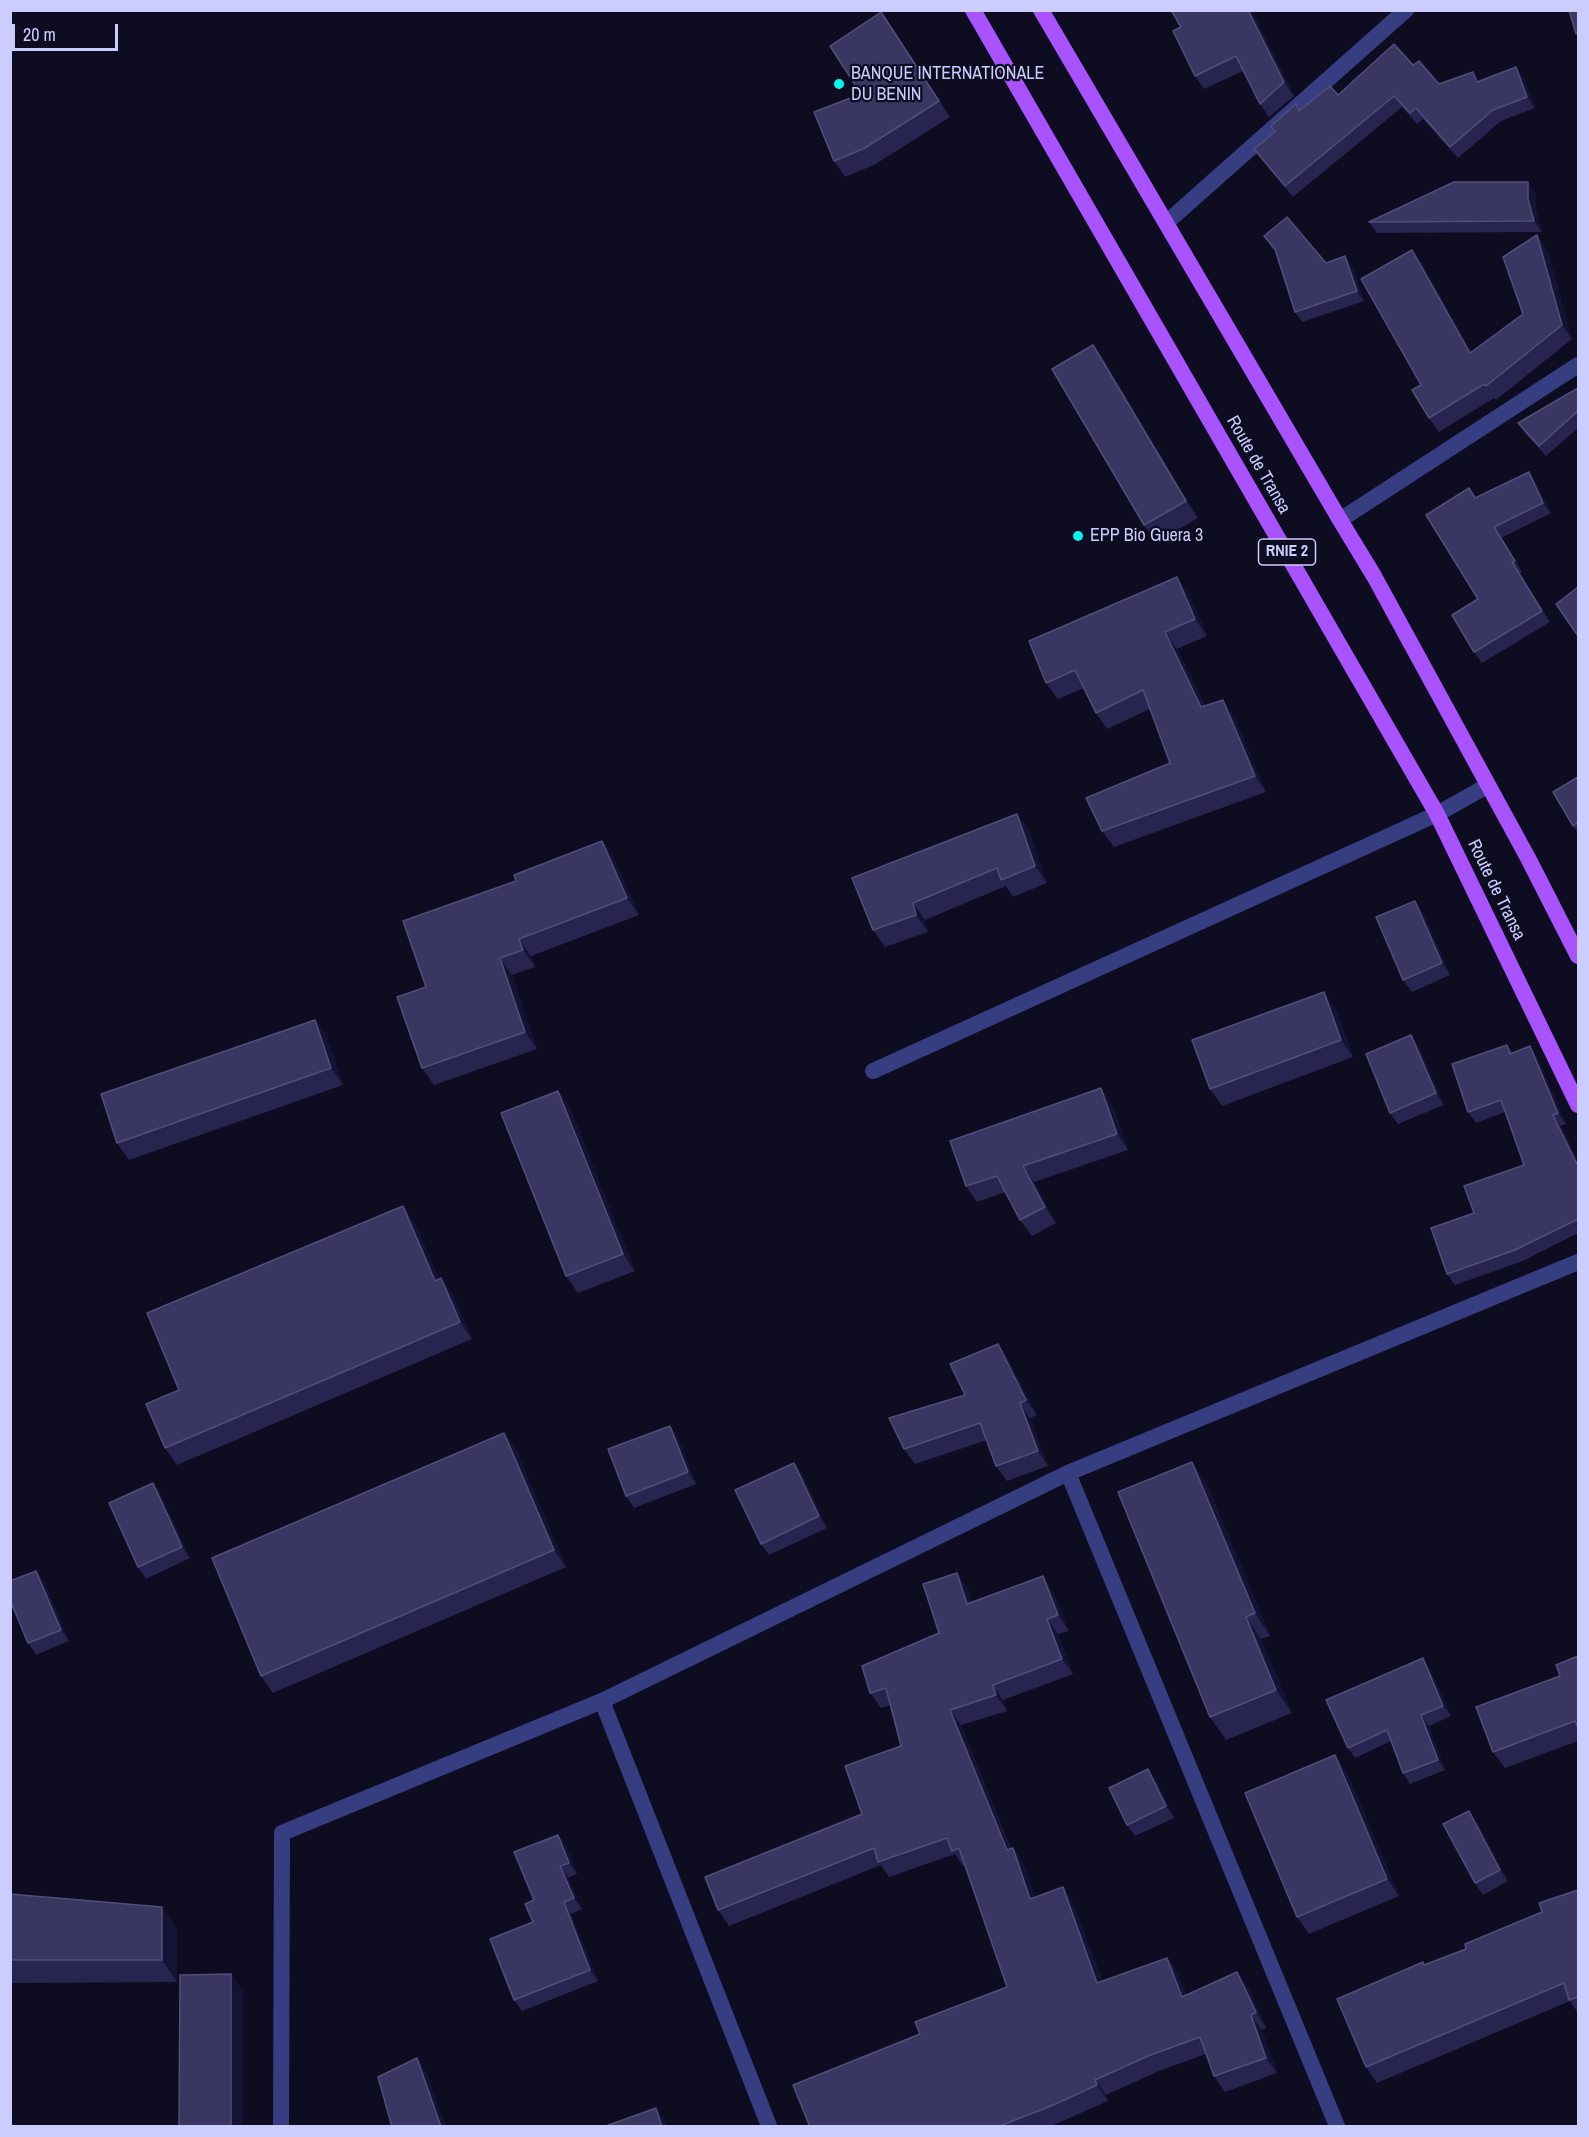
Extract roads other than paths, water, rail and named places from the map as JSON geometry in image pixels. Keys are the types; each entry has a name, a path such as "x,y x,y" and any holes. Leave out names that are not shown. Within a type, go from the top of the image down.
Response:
{"main road":[{"name":"Route de Transa","path":"973,10 1437,814 1578,1105"},
{"path":"1041,10 1374,576 1577,947"}],"street":[{"path":"1166,223 1406,10"},
{"path":"1340,520 1578,365"},
{"path":"873,1071 1437,814 1487,786"},
{"path":"281,2127 282,1833 602,1701 1068,1473 1578,1262"},
{"path":"1068,1473 1337,2127"},
{"path":"602,1701 769,2127"}],"place":[{"name":"BANQUE INTERNATIONALE DU BENIN","path":"839,84"},
{"name":"EPP Bio Guera 3","path":"1078,536"}]}
